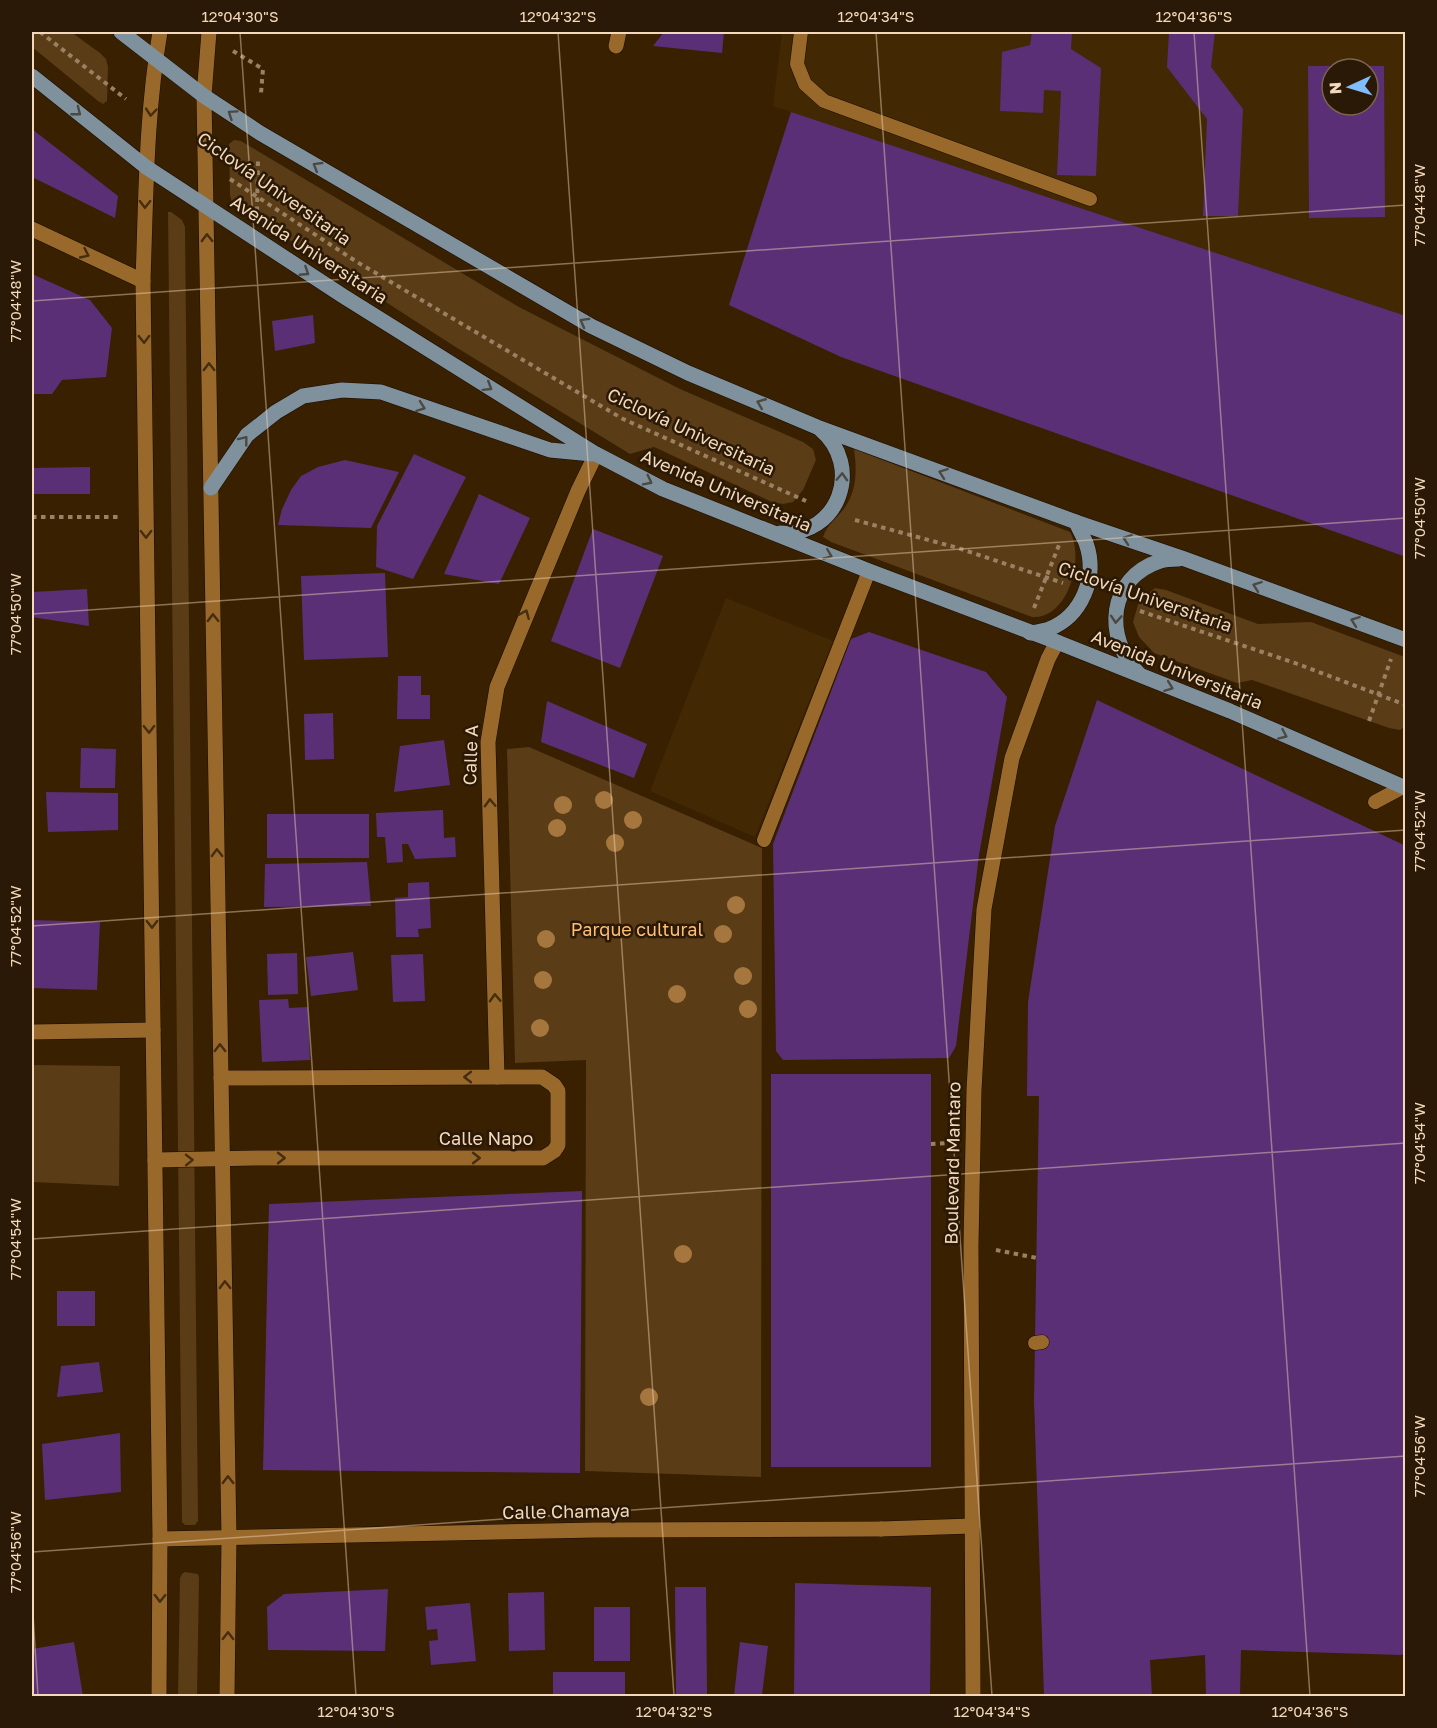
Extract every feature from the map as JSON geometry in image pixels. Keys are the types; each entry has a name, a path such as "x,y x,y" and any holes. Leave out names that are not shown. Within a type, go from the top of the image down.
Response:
{"main road":[{"path":"121,32 204,96 269,139 591,326 688,373 817,427 1406,640"},
{"name":"Avenida Universitaria","path":"32,76 146,167 353,302 596,454 663,489 1230,711 1405,786"},
{"path":"211,488 247,435 276,412 303,396 342,390 381,392 550,450 596,454"},
{"path":"774,533 798,532 821,522 829,513 841,491 843,467 834,444 817,427"},
{"path":"1028,632 1048,629 1064,620 1077,607 1086,591 1090,568 1087,545 1072,521"},
{"path":"1142,677 1127,662 1118,644 1114,624 1118,604 1126,585 1142,570 1161,561 1182,558"}],"street":[{"path":"159,1696 160,1539 143,280 146,167 155,58 160,32"},
{"path":"209,32 204,96 223,1159 228,1538 227,1696"},
{"path":"32,229 143,280"},
{"name":"Calle A","path":"497,1077 488,742 497,687 578,491 596,454"},
{"name":"Boulevard Mantaro","path":"973,1696 971,1245 974,1090 984,909 1012,758 1048,659 1057,642"},
{"path":"32,1032 153,1030"},
{"name":"Calle Napo","path":"154,1160 543,1158 558,1145 559,1097 554,1085 542,1077 221,1078"},
{"name":"Calle Chamaya","path":"160,1539 584,1530 881,1529 972,1526"}],"lane":[{"path":"801,32 797,64 805,84 824,101 1090,199"},
{"path":"764,840 869,571"},
{"path":"1375,802 1405,786"}],"path":[{"path":"40,32 150,118"},
{"path":"233,51 263,69 261,93"},
{"path":"257,220 259,151"},
{"name":"Ciclovía Universitaria","path":"206,160 239,186 357,262 623,419 829,513 958,548 1086,591"},
{"path":"32,517 146,517"},
{"path":"1028,632 1047,577 1072,521"},
{"name":"Ciclovía Universitaria","path":"1118,604 1294,663 1406,705"},
{"path":"1369,721 1393,653"},
{"path":"971,1245 1037,1258"}],"shaded area":[{"path":"782,32 1405,32 1405,316 773,106"},
{"path":"726,598 833,641 755,837 650,791"}],"green space":[{"path":"32,32 71,32 100,53 106,59 108,67 107,101 103,104 98,101 32,47"},
{"path":"234,140 241,141 519,307 680,389 803,442 813,449 816,460 803,490 793,502 783,504 772,502 654,447 630,454 454,346 232,203 229,144"},
{"path":"168,212 182,220 185,227 198,1521 195,1525 185,1525 182,1522"},
{"path":"854,449 1070,532 1074,543 1074,571 1064,598 1055,609 1045,615 1032,617 831,542 823,537 851,496 856,473"},
{"path":"1155,588 1258,624 1311,622 1405,657 1405,726 1400,730 1389,728 1252,680 1237,683 1154,653 1139,637 1133,622 1139,601"},
{"name":"Parque cultural","path":"529,747 762,848 761,1477 585,1471 586,1060 515,1063 507,749"},
{"path":"32,1065 120,1066 119,1186 32,1182"},
{"path":"185,1572 198,1574 199,1578 197,1696 178,1696 180,1578"}],"building":[{"path":"664,32 724,32 722,53 653,46"},
{"path":"1032,32 1072,32 1071,49 1101,68 1096,176 1057,175 1061,91 1044,90 1043,113 1000,111 1002,52 1030,45"},
{"path":"1169,32 1215,32 1211,67 1243,109 1238,216 1203,216 1207,119 1167,67"},
{"path":"1308,66 1320,66 1320,117 1380,117 1380,66 1384,66 1385,217 1309,218"},
{"path":"791,112 1406,316 1406,557 841,357 729,305"},
{"path":"32,129 118,196 115,218 32,177"},
{"path":"32,274 90,300 112,328 106,377 62,380 52,394 32,394"},
{"path":"313,315 315,343 275,351 272,321"},
{"path":"414,454 466,477 413,579 376,567 377,526"},
{"path":"345,460 399,472 371,528 278,525 282,509 301,476 318,467"},
{"path":"90,467 90,494 32,494 32,468"},
{"path":"479,494 530,518 499,584 444,574"},
{"path":"593,529 663,556 620,668 551,641"},
{"path":"385,573 388,657 304,660 301,576"},
{"path":"87,589 89,626 32,617 32,592"},
{"path":"869,632 986,672 1007,697 979,855 956,1046 949,1058 783,1060 776,1051 773,844 851,639"},
{"path":"398,676 421,676 421,695 430,695 430,719 397,719"},
{"path":"1097,700 1406,846 1406,1653 1401,1655 1241,1650 1240,1696 1206,1696 1205,1655 1150,1660 1152,1696 1044,1696 1034,1400 1039,1096 1027,1096 1028,1002 1055,826"},
{"path":"547,701 647,744 634,778 541,742"},
{"path":"333,713 334,759 305,760 304,714"},
{"path":"444,740 450,785 394,792 400,746"},
{"path":"81,748 116,749 115,788 80,788"},
{"path":"46,792 118,793 118,830 48,832"},
{"path":"443,810 444,838 455,837 456,857 415,859 408,844 402,844 403,862 387,863 385,837 377,837 376,813"},
{"path":"267,814 369,814 369,858 267,858"},
{"path":"367,862 371,906 264,907 265,864"},
{"path":"429,882 431,928 418,929 419,937 396,937 395,898 408,897 408,883"},
{"path":"32,920 100,922 97,990 32,988"},
{"path":"353,952 358,990 311,996 306,957"},
{"path":"297,953 298,994 268,995 267,954"},
{"path":"423,954 425,1001 393,1002 391,955"},
{"path":"288,999 289,1008 308,1007 310,1060 262,1062 259,1000"},
{"path":"771,1074 931,1074 931,1467 771,1467"},
{"path":"582,1191 580,1473 263,1470 269,1204"},
{"path":"57,1291 95,1291 95,1326 57,1326"},
{"path":"99,1362 103,1392 57,1397 61,1366"},
{"path":"120,1433 121,1492 45,1500 42,1444"},
{"path":"795,1583 931,1587 930,1696 794,1696"},
{"path":"675,1587 706,1587 707,1696 676,1696"},
{"path":"388,1589 385,1651 268,1650 267,1607 284,1594"},
{"path":"544,1592 545,1650 509,1651 508,1593"},
{"path":"470,1603 476,1661 431,1665 429,1641 438,1640 437,1629 427,1630 425,1607"},
{"path":"594,1607 630,1607 630,1661 594,1661"},
{"path":"74,1642 83,1696 32,1696 32,1649"},
{"path":"740,1642 768,1646 762,1695 734,1696"},
{"path":"553,1672 625,1672 625,1696 553,1696"}]}
